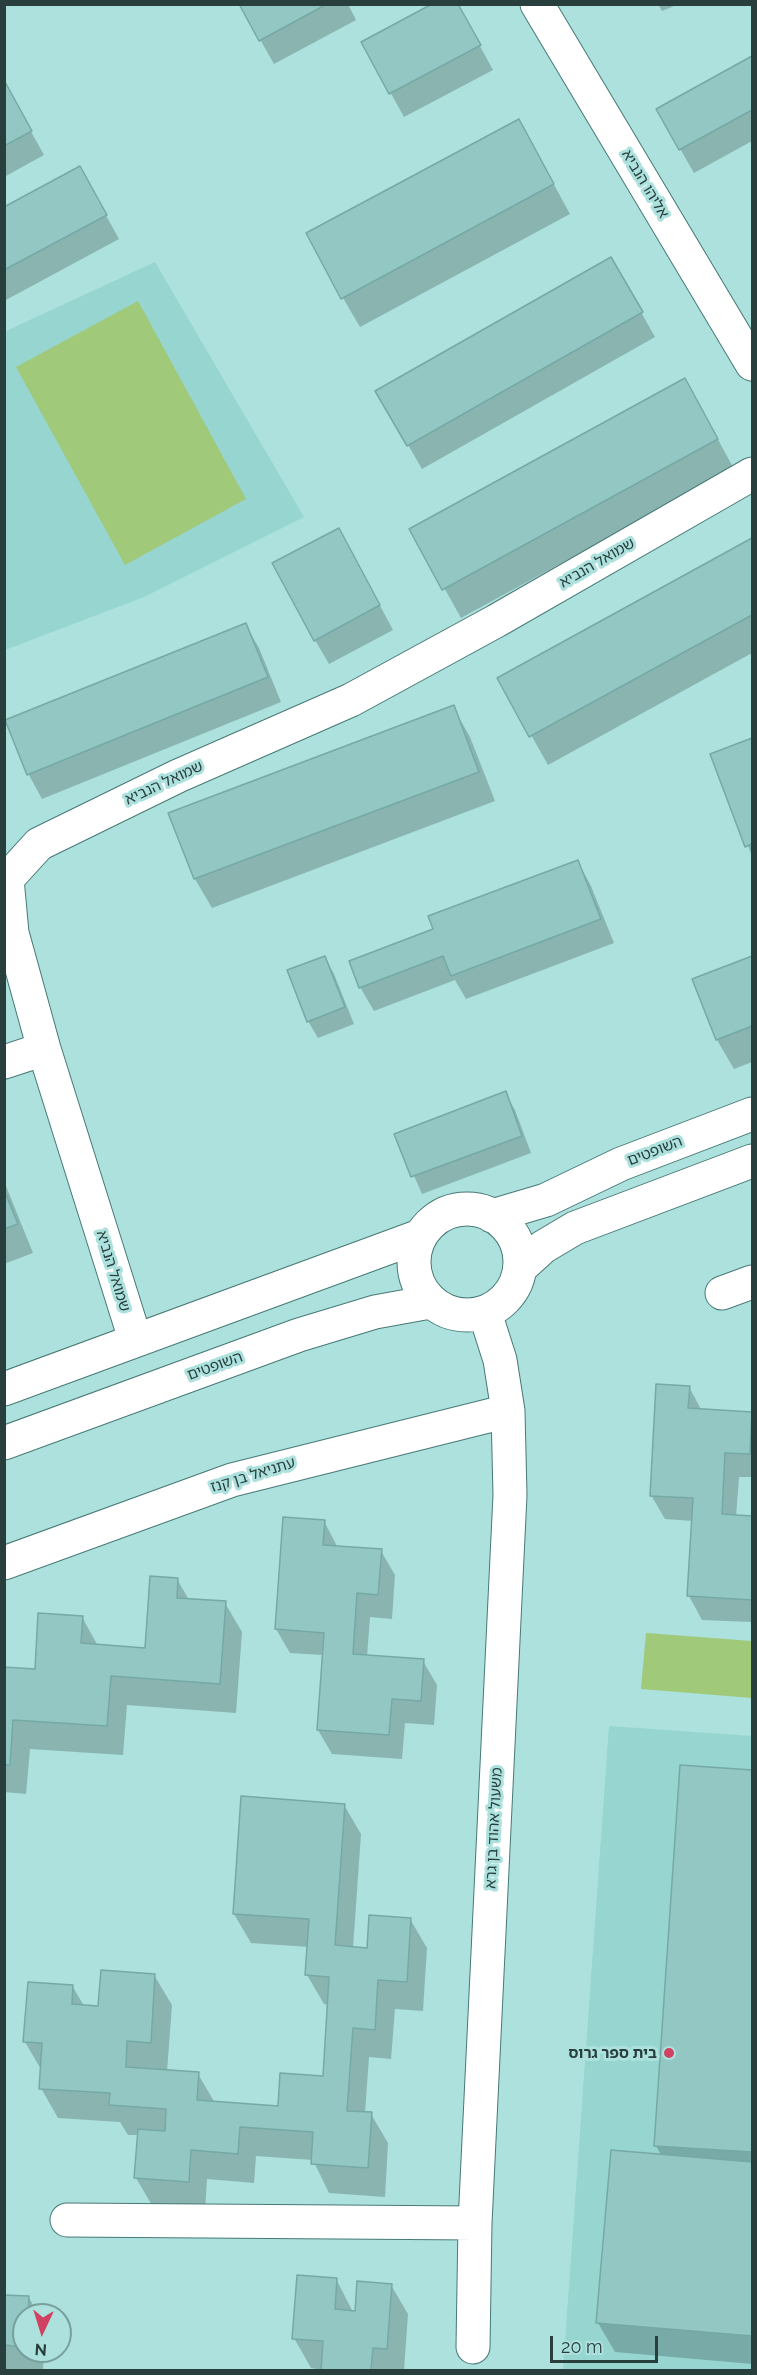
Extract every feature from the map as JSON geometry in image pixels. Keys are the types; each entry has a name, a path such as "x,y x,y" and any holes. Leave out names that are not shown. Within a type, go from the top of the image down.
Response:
{"street":[{"name":"אליהו הנביא","path":"537,4 753,364"},
{"name":"שמואל הנביא","path":"135,1339 44,1049 12,933 7,879 39,844 178,776 351,700 496,621 753,474"},
{"path":"4,1062 44,1049"},
{"name":"השופטים","path":"492,1216 546,1200 621,1164 753,1114"},
{"path":"520,1268 543,1247 575,1228 753,1161"},
{"path":"465,1209 492,1216 511,1232 520,1256 517,1283 509,1295 485,1313 456,1315 430,1302 415,1278 414,1250 420,1236 434,1221 452,1211 465,1209"},
{"path":"4,1389 420,1236"},
{"path":"722,1293 753,1282"},
{"name":"השופטים","path":"4,1443 299,1335 375,1312 430,1302"},
{"name":"משעול אהוד בן גרא","path":"473,2347 475,2223 510,1496 508,1411 500,1360 485,1313"},
{"name":"עתניאל בן קנז","path":"4,1563 232,1480 508,1411"},
{"path":"67,2220 475,2223"}],"shaded area":[{"path":"155,262 304,517 144,597 5,650 4,332"},
{"name":"בית ספר גרוס","path":"609,1726 752,1736 752,2370 563,2370"}],"green space":[{"path":"138,301 246,499 125,565 16,367"},
{"path":"646,1633 752,1641 752,1698 641,1689"}],"building":[{"path":"239,4 327,4 259,41"},
{"path":"432,4 458,4 481,45 389,94 361,42"},
{"path":"752,56 752,110 679,150 656,109"},
{"path":"4,80 32,131 4,146"},
{"path":"519,119 554,184 341,299 306,233"},
{"path":"80,166 107,215 4,270 4,207"},
{"path":"611,257 643,312 407,446 375,391"},
{"path":"685,378 718,439 442,590 409,529"},
{"path":"339,528 380,605 314,641 272,563"},
{"path":"752,538 752,615 529,737 497,678"},
{"path":"246,623 268,677 27,775 5,720"},
{"path":"454,705 479,772 194,879 168,813"},
{"path":"752,738 752,844 745,847 710,754"},
{"path":"578,860 601,919 451,976 443,956 359,988 349,961 433,929 428,916"},
{"path":"325,956 345,1007 307,1022 287,970"},
{"path":"752,956 752,1026 716,1040 692,979"},
{"path":"506,1091 522,1136 411,1177 394,1134"},
{"path":"4,1190 18,1224 4,1229"},
{"path":"656,1384 690,1386 688,1408 752,1412 750,1454 725,1453 722,1514 752,1516 752,1600 687,1596 693,1498 650,1496"},
{"path":"283,1517 325,1520 323,1545 382,1549 378,1595 357,1593 353,1654 424,1659 421,1701 392,1699 389,1735 317,1730 324,1633 275,1629"},
{"path":"150,1576 178,1578 177,1598 226,1601 220,1684 111,1676 107,1726 13,1720 10,1765 4,1765 4,1667 35,1669 38,1613 83,1616 81,1643 145,1648"},
{"path":"680,1765 752,1770 752,2152 654,2146"},
{"path":"241,1796 345,1804 335,1945 367,1948 369,1915 411,1918 407,1982 378,1980 375,2030 353,2028 347,2111 372,2112 368,2168 311,2164 313,2132 240,2127 238,2154 191,2150 189,2182 134,2178 138,2129 165,2131 166,2109 109,2105 110,2093 39,2089 42,2043 23,2042 28,1982 73,1985 72,2004 98,2006 101,1970 155,1974 151,2043 127,2041 126,2067 199,2072 197,2100 278,2106 280,2073 323,2076 329,1977 305,1975 309,1919 233,1914"},
{"path":"611,2150 752,2162 752,2336 596,2323"},
{"path":"297,2275 337,2278 335,2309 355,2311 357,2281 392,2284 387,2349 373,2348 371,2370 321,2370 323,2341 292,2339"},
{"path":"4,2295 29,2296 29,2303 12,2303 12,2346 4,2345"}],"place":[{"name":"בית ספר גרוס","path":"669,2053"}]}
